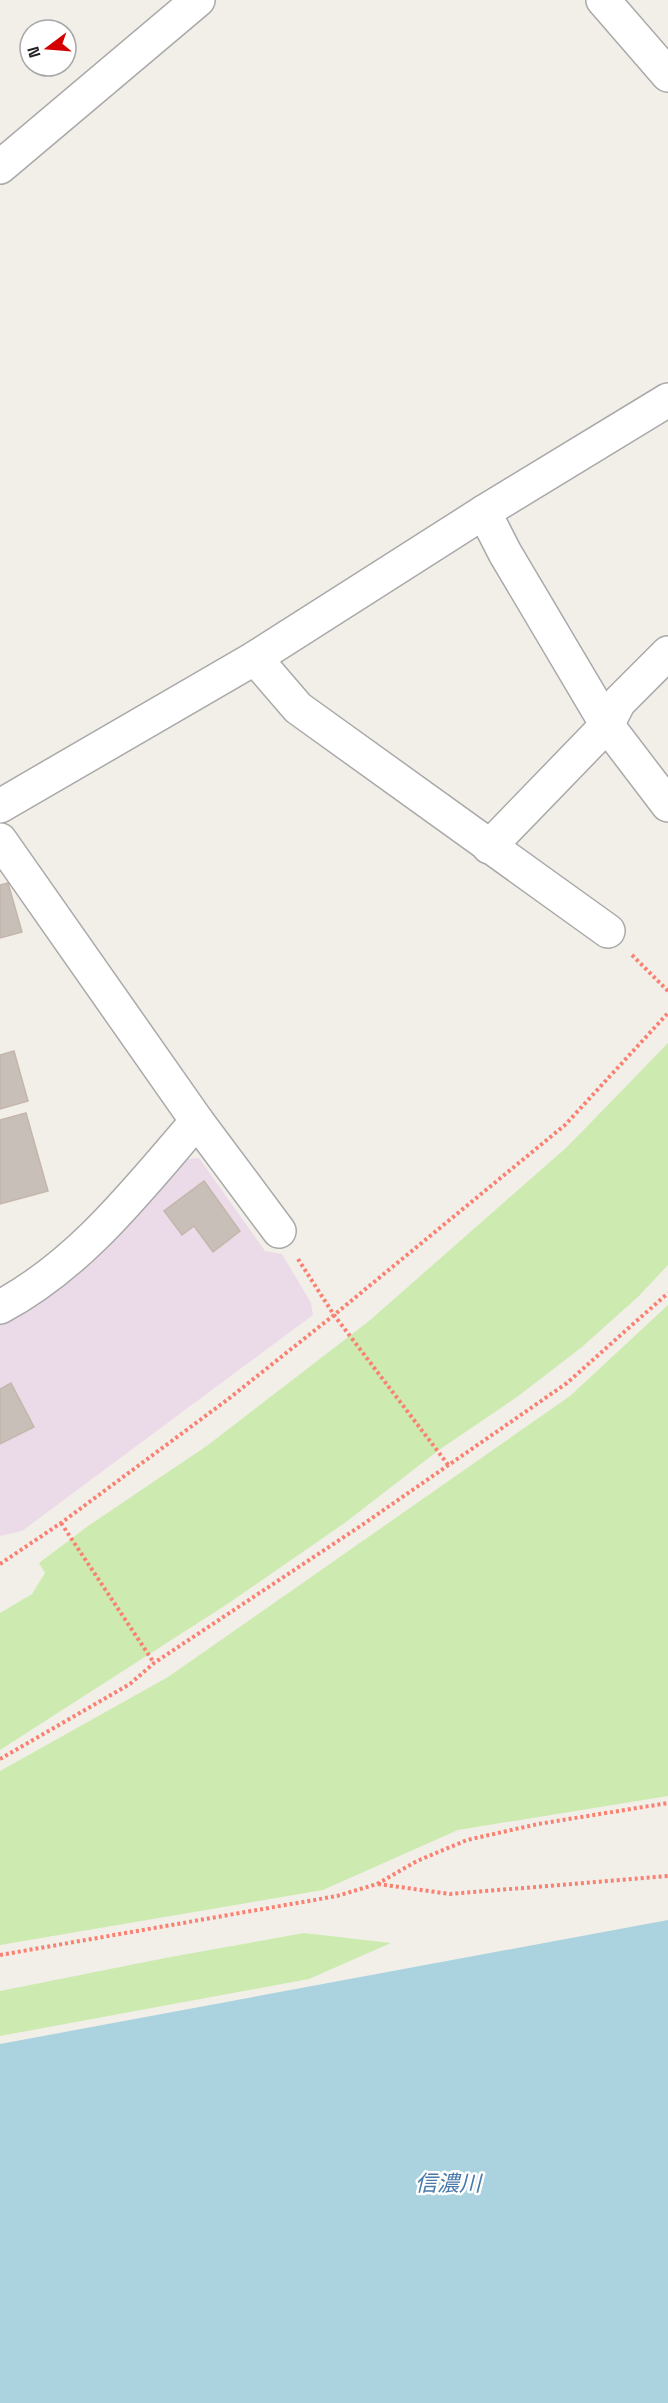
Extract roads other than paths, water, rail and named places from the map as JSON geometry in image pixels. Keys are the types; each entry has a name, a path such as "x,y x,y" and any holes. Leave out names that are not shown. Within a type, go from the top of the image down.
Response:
{"street":[{"path":"0,167 198,0"},
{"path":"603,0 668,75"},
{"path":"0,806 255,658 484,512 668,400"},
{"path":"484,512 505,553 607,725 668,805"},
{"path":"489,847 607,725 619,702 668,653"},
{"path":"255,658 298,708 608,931"},
{"path":"0,840 197,1121 279,1231"},
{"path":"0,1307 55,1270 99,1234 197,1121"}],"water":[{"name":"信濃川","path":"668,1920 668,2403 0,2403 0,2044"}]}
